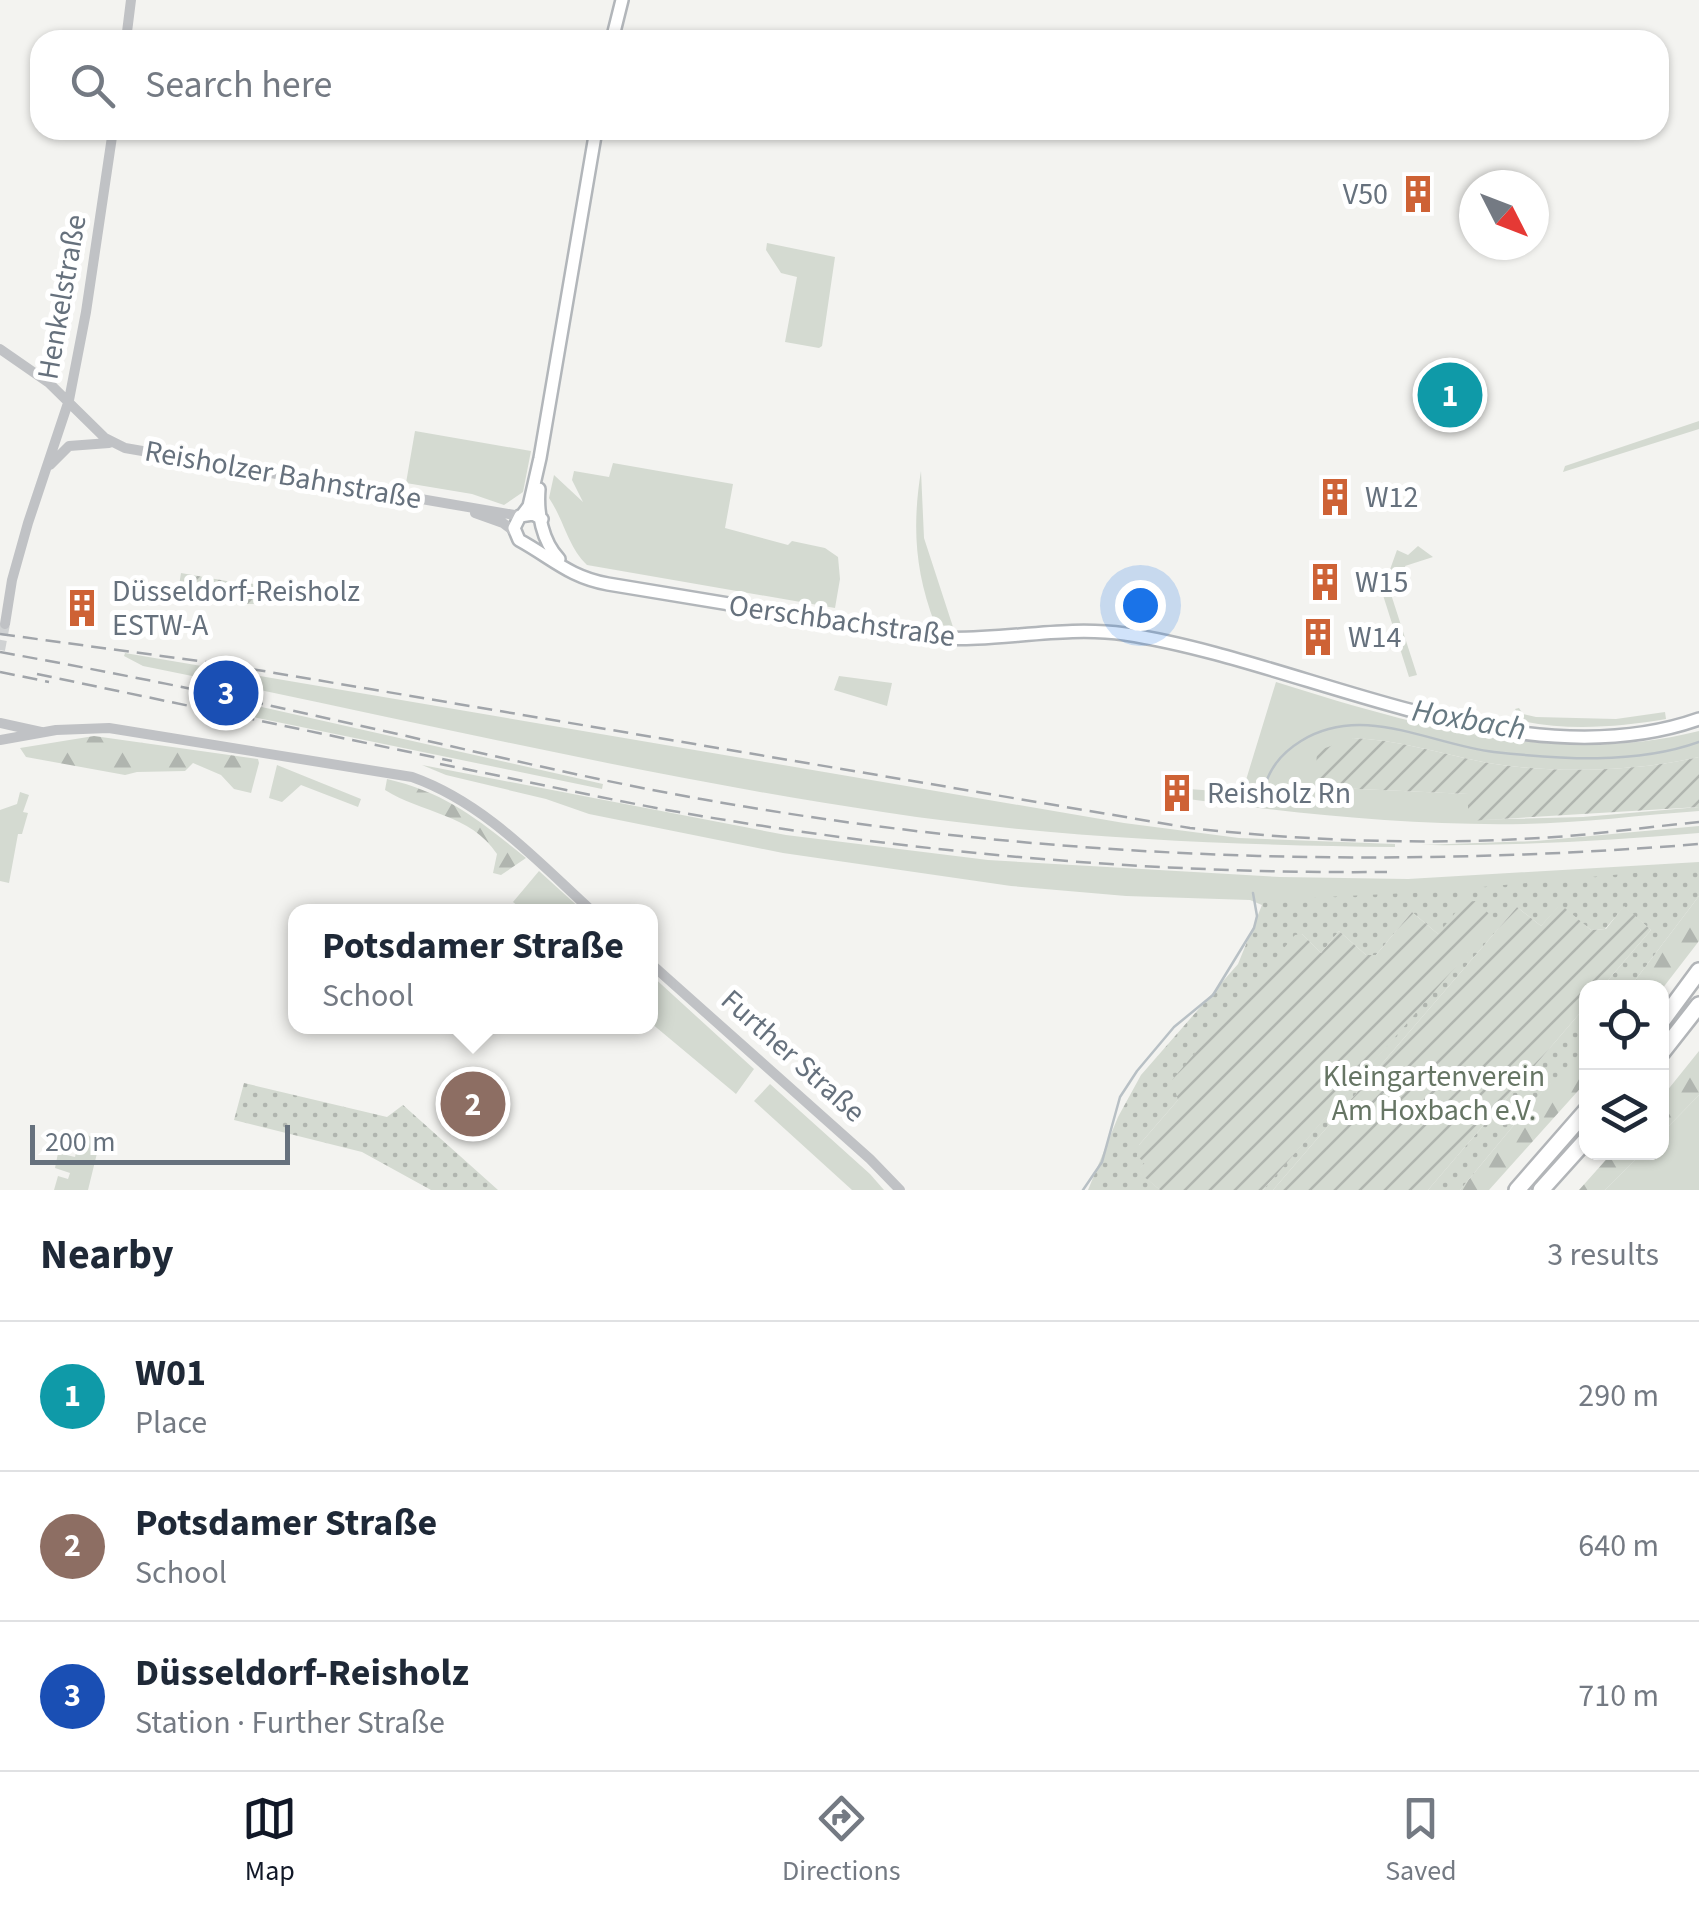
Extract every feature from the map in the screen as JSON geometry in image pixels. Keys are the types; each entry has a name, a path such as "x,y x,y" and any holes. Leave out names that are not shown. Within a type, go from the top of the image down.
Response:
{"highway":[{"path":"1669,1012 1699,972"},
{"path":"1669,1043 1699,1006"},
{"path":"1517,1190 1579,1119"},
{"path":"1542,1190 1579,1148"}],"main road":[{"path":"614,30 622,0"},
{"path":"514,532 514,524 528,506 540,458 594,140"},
{"path":"540,458 538,502 548,546 573,572"},
{"name":"Reisholzer Bahnstraße","path":"522,515 533,514 543,526"},
{"path":"530,544 538,542 543,526"},
{"name":"Reisholzer Bahnstraße","path":"514,532 519,540 530,544"},
{"name":"Oerschbachstraße","path":"530,544 557,567 597,582 936,638 1078,631 1120,633 1188,645 1422,714 1531,733 1622,735 1672,728 1699,719"}],"street":[{"path":"127,30 131,0"},
{"name":"Henkelstraße","path":"0,609 69,400 112,140"},
{"name":"Reisholzer Bahnstraße","path":"0,349 69,400 115,444 147,454 522,515"},
{"path":"46,470 69,446 91,442 115,444"},
{"name":"Reisholzer Bahnstraße","path":"456,505 503,523 514,532"},
{"name":"Henkelstraße","path":"5,624 12,580"},
{"path":"0,723 42,732"},
{"path":"2,742 42,732 90,727 135,730 412,778 449,792 480,811 584,904"},
{"name":"Further Straße","path":"658,969 870,1158 900,1190"}],"green space":[{"path":"767,243 835,257 819,348 785,342 797,277 781,273 766,250"},
{"path":"1699,421 1699,429 1563,472 1565,466"},
{"path":"415,431 531,451 523,492 504,505 472,494 406,483"},
{"path":"613,463 733,484 725,528 788,545 792,541 825,548 838,557 840,579 835,608 587,565 575,550 549,498 554,475 583,502 572,480 574,471 609,477"},
{"path":"921,471 924,538 953,627 935,624 919,567 916,530"},
{"path":"1418,546 1433,557 1405,566 1409,582 1389,588 1417,675 1409,677 1382,592 1397,550 1408,555"},
{"path":"181,573 279,585 275,604 176,604"},
{"path":"125,653 1124,823 1239,838 1395,847 1139,838 1010,828 883,812 512,744 143,666 124,656"},
{"path":"839,676 892,683 887,706 834,690"},
{"path":"1276,682 1432,726 1538,743 1592,745 1699,731 1699,757 1591,770 1508,766 1353,738 1316,787 1469,794 1468,820 1583,817 1699,807 1699,811 1568,822 1482,824 1356,818 1188,799 1189,789 1242,793"},
{"path":"231,700 603,784 602,789 229,712"},
{"path":"1515,709 1523,714 1536,717 1616,719 1665,712 1666,719 1612,726 1558,726 1522,721"},
{"path":"94,736 258,759 259,763 251,793 234,789 221,775 193,763 185,771 125,775 26,757 20,748"},
{"path":"1353,738 1483,762 1563,770 1620,768 1699,757 1699,807 1468,821 1468,794 1315,787 1317,751"},
{"path":"277,765 361,799 358,807 301,785 282,802 269,798"},
{"path":"422,765 786,835 988,860 1280,877 1408,879 1699,862 1699,871 1298,920 1250,900 1126,896 1011,886 783,853 589,814"},
{"path":"387,779 445,800 526,858 501,875 493,873 497,854 474,830 385,790"},
{"path":"20,792 29,795 23,812 28,813 22,834 18,834 9,883 0,881 0,810 17,804"},
{"path":"1699,826 1699,833 1629,838 1421,845 1536,841"},
{"path":"1699,867 1699,896 1635,980 1608,980 1651,930 1624,907 1605,929 1591,930 1560,905 1541,926 1517,907 1273,1190 1263,1190 1495,920 1438,934 1412,912 1376,955 1366,955 1339,931 1321,953 1302,934 1178,1100 1139,1145 1145,1163 1138,1171 1160,1190 1088,1190 1118,1117 1141,1075 1238,964 1264,900 1428,892"},
{"path":"539,871 575,904 515,904 513,902"},
{"path":"1699,896 1699,941 1669,980 1635,980"},
{"path":"1475,901 1496,920 1263,1190 1160,1190 1137,1171 1145,1163 1137,1156 1139,1145 1178,1100 1172,1080 1295,935 1302,934 1321,953 1339,931 1366,955 1376,955 1412,912 1438,934 1464,902"},
{"name":"Kleingartenverein Am Hoxbach e.V.","path":"1560,904 1591,930 1606,929 1624,906 1651,930 1608,980 1579,980 1579,1014 1428,1190 1273,1190 1517,907 1541,926"},
{"path":"658,981 754,1069 736,1094 658,1029"},
{"path":"1579,1014 1579,1054 1533,1102 1460,1190 1428,1190"},
{"path":"1699,1051 1699,1095 1669,1126 1669,1088"},
{"path":"1579,1052 1579,1090 1489,1190 1460,1190"},
{"path":"244,1083 387,1117 403,1105 498,1190 431,1190 362,1152 234,1120"},
{"path":"770,1084 884,1190 852,1190 754,1101"},
{"path":"1699,1095 1699,1190 1605,1190 1635,1160 1669,1160 1669,1126"},
{"path":"81,1132 100,1141 88,1190 54,1190 58,1176 68,1179 70,1173 55,1168 58,1153 75,1157"},
{"path":"1606,1160 1635,1160 1605,1190 1579,1190"}],"waterway":[{"name":"Hoxbach","path":"1262,795 1271,770 1294,746 1324,730 1348,726 1396,729 1494,752 1571,758 1649,754 1699,742"},
{"name":"Hoxbach","path":"1083,1190 1102,1162 1120,1097 1174,1027 1213,995 1254,928 1257,916 1253,893"}],"tunnel":[{"path":"0,650 5,624"}],"railway":[{"path":"0,634 228,665 1190,828 1321,839 1453,841 1560,837 1699,822"},
{"path":"0,652 701,799 949,835 1198,854 1324,857 1449,857 1699,844"},
{"path":"0,672 49,682"},
{"path":"37,674 452,761"},
{"path":"440,764 701,816 957,851 1128,865 1387,872"}],"place":[{"name":"V50","path":"1418,194"},
{"name":"W01","path":"1450,395"},
{"name":"W12","path":"1335,497"},
{"name":"W15","path":"1325,582"},
{"name":"Düsseldorf-Reisholz ESTW-A","path":"82,608"},
{"name":"W14","path":"1318,637"},
{"name":"Düsseldorf-Reisholz","path":"226,693"},
{"name":"Reisholz Rn","path":"1177,793"},
{"name":"Potsdamer Straße","path":"473,1104"}]}
